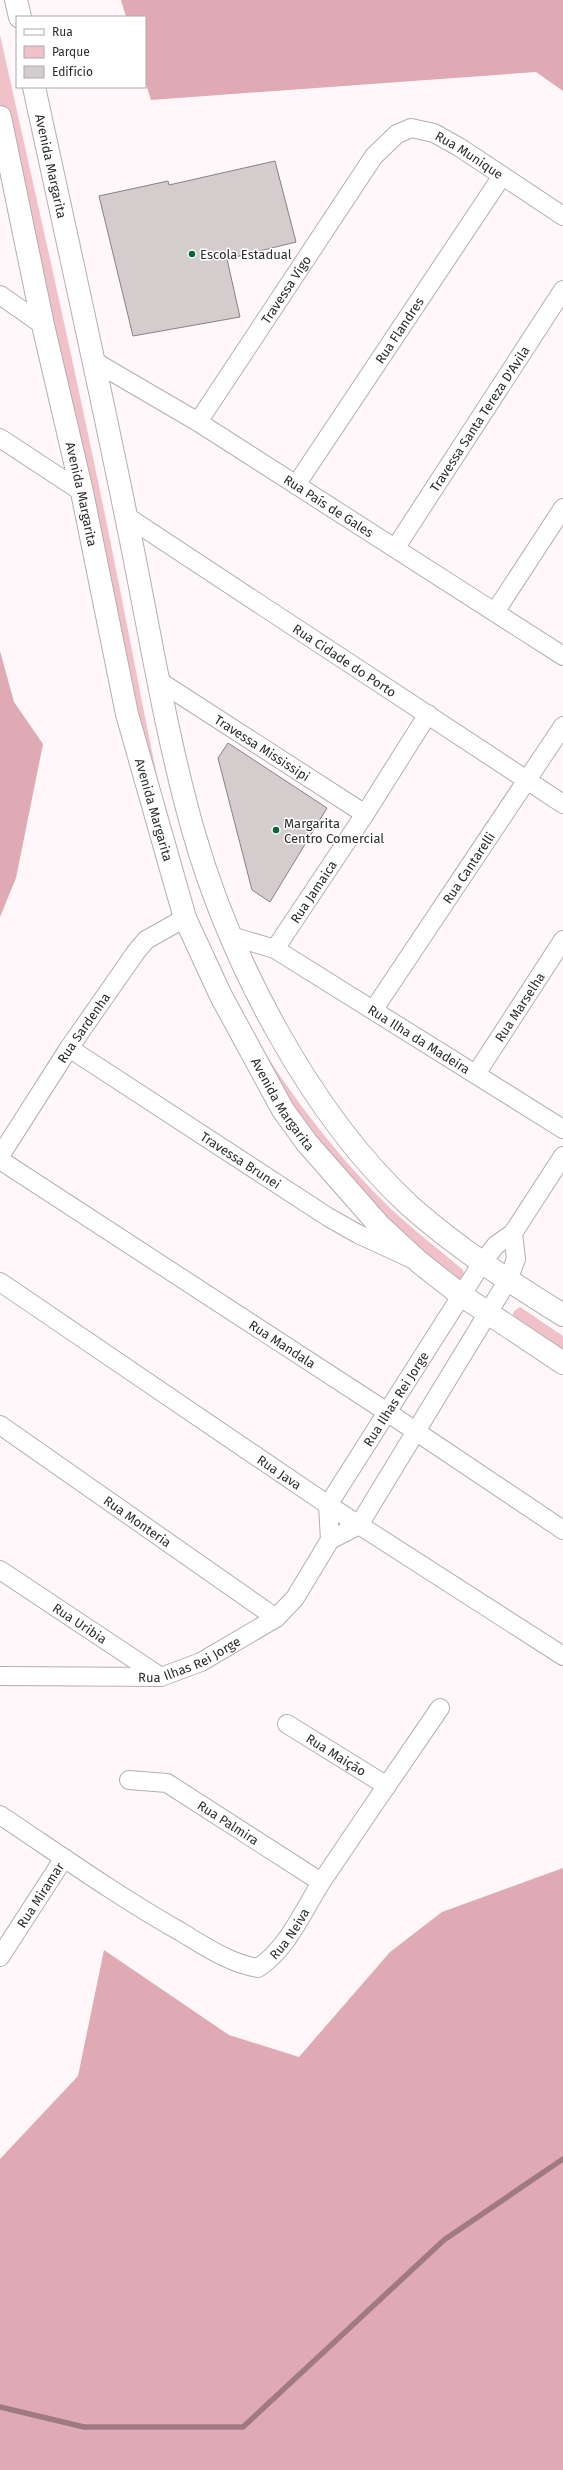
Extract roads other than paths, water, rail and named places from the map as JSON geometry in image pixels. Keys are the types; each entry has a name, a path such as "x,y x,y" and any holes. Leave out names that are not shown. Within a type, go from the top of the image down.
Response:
{"main road":[{"path":"16,0 20,16"},
{"name":"Avenida Margarita","path":"34,88 126,516 159,681 192,829 231,936 288,1048 328,1111 385,1180 411,1206 482,1263 563,1315"},
{"name":"Avenida Margarita","path":"0,117 43,325 82,492 127,714 185,918 221,996 283,1110 307,1143 379,1225 419,1262 461,1295 563,1363"}],"street":[{"name":"Rua Munique","path":"374,156 397,134 411,128 434,133 563,216"},
{"name":"Travessa Vigo","path":"198,422 374,156"},
{"name":"Rua Flandres","path":"296,485 502,176"},
{"name":"Travessa Santa Tereza D'Avila","path":"396,547 563,290"},
{"path":"0,295 43,325"},
{"name":"Rua País de Gales","path":"92,360 198,422 396,547 563,656"},
{"path":"0,438 82,492"},
{"path":"495,612 563,508"},
{"name":"Rua Cidade do Porto","path":"126,516 563,804"},
{"name":"Travessa Mississipi","path":"159,681 365,814"},
{"name":"Rua Jamaica","path":"275,949 365,814 428,714"},
{"name":"Rua Cantarelli","path":"374,1009 563,726"},
{"name":"Rua Sardenha","path":"0,1156 69,1048 146,940 185,918"},
{"path":"231,936 275,949"},
{"name":"Rua Marselha","path":"476,1074 563,940"},
{"name":"Rua Ilha da Madeira","path":"275,949 374,1009 563,1129"},
{"name":"Travessa Brunei","path":"69,1048 328,1217 364,1237 419,1262"},
{"path":"328,1505 330,1540 359,1525 417,1432 508,1280 516,1259 513,1234 563,1156"},
{"name":"Rua Mandala","path":"0,1160 387,1412 563,1530"},
{"name":"Rua Ilhas Rei Jorge","path":"328,1505 482,1263 496,1245 513,1234"},
{"name":"Rua Java","path":"0,1282 328,1505 563,1656"},
{"name":"Rua Monteria","path":"0,1425 276,1618"},
{"name":"Rua Ilhas Rei Jorge","path":"0,1676 161,1677 201,1662 276,1618 296,1598 330,1540"},
{"name":"Rua Uribia","path":"0,1570 161,1677"},
{"name":"Rua Neiva","path":"64,1858 132,1904 218,1954 243,1966 258,1968 271,1959 283,1943 321,1882 440,1708"},
{"name":"Rua Maição","path":"287,1724 386,1786"},
{"name":"Rua Palmira","path":"129,1780 167,1783 321,1882"},
{"name":"Rua Miramar","path":"0,1814 64,1858 0,1957"}],"waterway":[{"path":"0,2407 84,2427 243,2427 444,2240 563,2159"}],"place":[{"name":"Escola Estadual","path":"192,254"},
{"name":"Margarita Centro Comercial","path":"276,830"}]}
